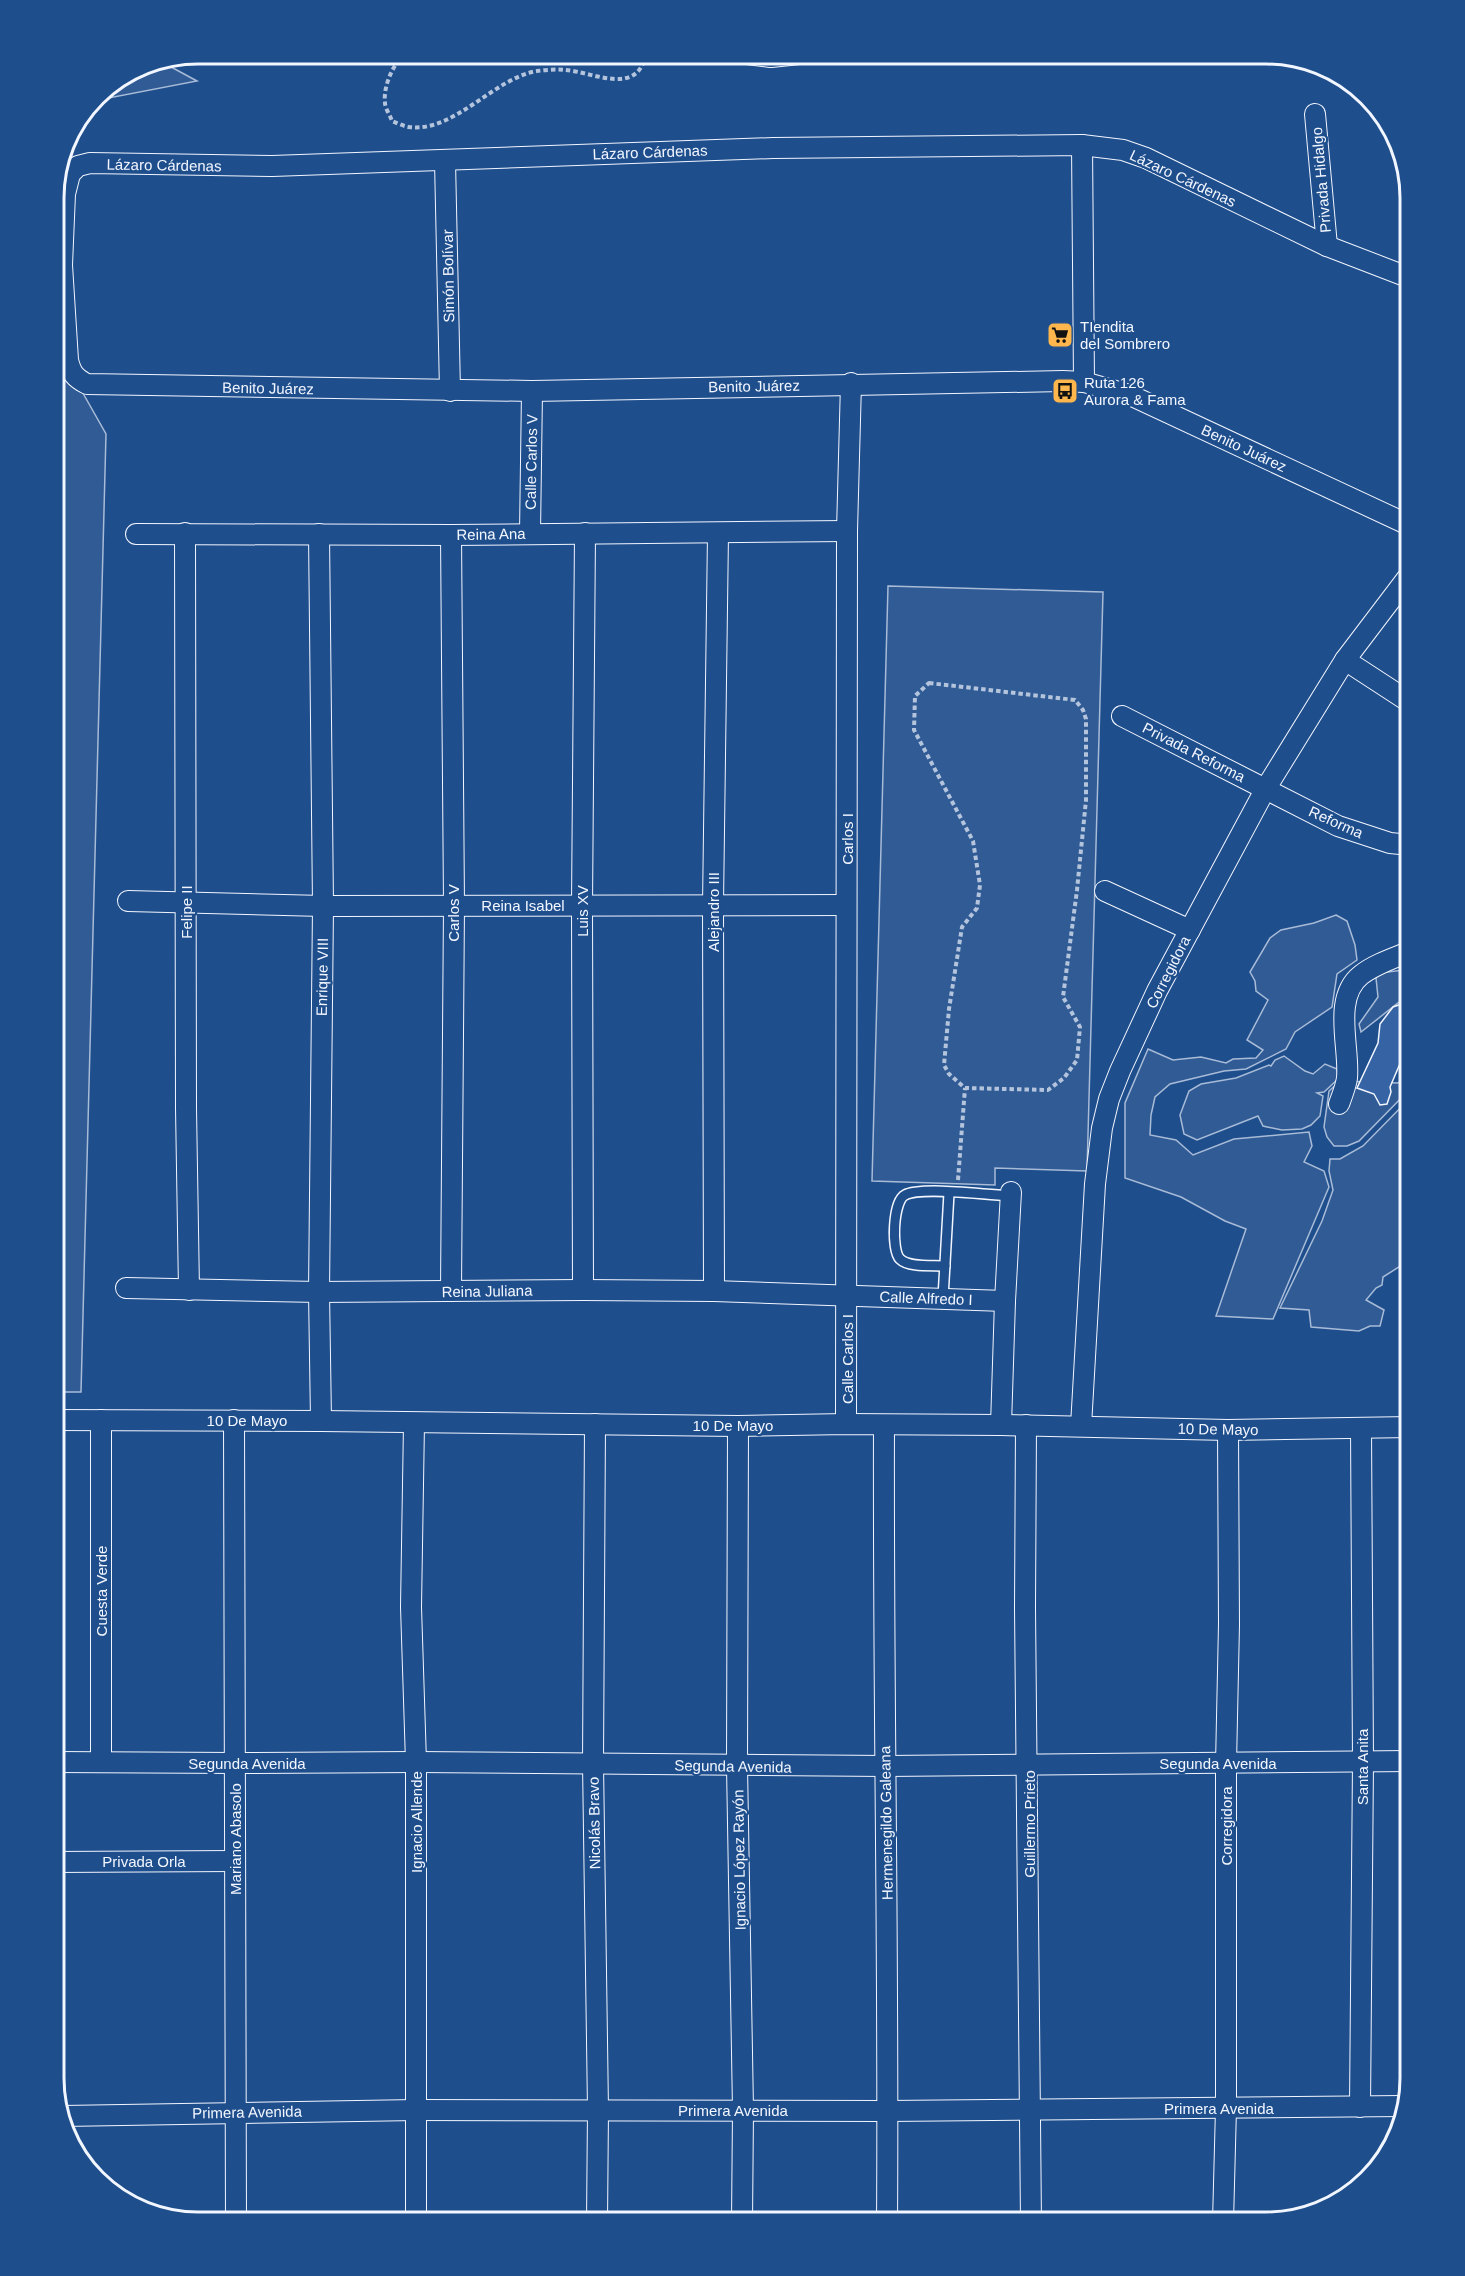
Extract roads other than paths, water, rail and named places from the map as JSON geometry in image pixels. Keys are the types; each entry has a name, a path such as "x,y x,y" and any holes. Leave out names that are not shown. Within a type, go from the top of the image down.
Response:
{"street":[{"name":"Privada Hidalgo","path":"1315,114 1327,246"},
{"name":"Lázaro Cárdenas","path":"65,194 70,174 78,166 90,163 272,166 773,148 1082,145 1123,150 1146,158 1327,246 1400,274"},
{"path":"1082,145 1084,382"},
{"name":"Simón Bolívar","path":"445,161 450,391"},
{"name":"Lázaro Cárdenas","path":"65,311 71,372"},
{"name":"Benito Juárez","path":"71,372 77,379 87,384 450,391 1084,382 1130,395 1400,521"},
{"name":"Carlos I","path":"847,1295 847,531 852,384"},
{"name":"Calle Carlos V","path":"530,533 531,391"},
{"name":"Reina Ana","path":"136,534 451,535 847,531"},
{"name":"Felipe II","path":"185,533 189,1290"},
{"name":"Luis XV","path":"583,1290 582,905 585,533"},
{"name":"Alejandro III","path":"714,1291 713,905 718,533"},
{"name":"Enrique VIII","path":"319,534 323,906 319,1292 321,1420"},
{"name":"Carlos V","path":"451,535 454,905 451,1291"},
{"name":"Corregidora","path":"1081,1426 1095,1184 1102,1128 1109,1099 1157,991 1266,788 1345,660 1400,588"},
{"path":"1345,660 1400,696"},
{"name":"Privada Reforma","path":"1122,716 1266,788"},
{"name":"Reforma","path":"1266,788 1338,826 1390,843 1400,844"},
{"path":"1105,891 1190,930"},
{"name":"Reina Isabel","path":"128,901 323,906 846,906"},
{"path":"1339,1104 1347,1079 1345,1013 1350,987 1360,976 1400,956"},
{"path":"1001,1425 1011,1194"},
{"name":"Reina Juliana","path":"126,1288 319,1292 714,1291 847,1295"},
{"name":"Calle Alfredo I","path":"847,1295 1005,1301"},
{"name":"Calle Carlos I","path":"846,1424 847,1295"},
{"name":"10 De Mayo","path":"64,1420 321,1420 738,1426 1026,1425 1228,1430 1400,1427"},
{"name":"Cuesta Verde","path":"101,1420 101,1761"},
{"name":"Mariano Abasolo","path":"234,1420 236,2211"},
{"name":"Ignacio Allende","path":"414,1423 411,1607 416,1762 416,2211"},
{"name":"Nicolás Bravo","path":"595,1424 593,1763 598,2110 597,2211"},
{"name":"Hermenegildo Galeana","path":"884,1425 883,1642 886,1766 887,2212"},
{"name":"Guillermo Prieto","path":"1026,1425 1025,1608 1031,2212"},
{"name":"Ignacio López Rayón","path":"738,1426 737,1766 743,2110 742,2212"},
{"name":"Santa Anita","path":"1360,2107 1363,1762 1361,1428"},
{"name":"Corregidora","path":"1223,2212 1229,1623 1228,1430"},
{"name":"Segunda Avenida","path":"64,1762 886,1766 1400,1761"},
{"name":"Privada Orla","path":"64,1862 235,1861"},
{"name":"Primera Avenida","path":"70,2116 236,2111 888,2111 1397,2106"}],"lane":[{"path":"945,1266 901,1261 894,1243 896,1209 900,1200 905,1195 915,1192 1011,1194"},
{"path":"943,1298 953,1193"}],"place":[{"name":"TIendita del Sombrero","path":"1060,335"},
{"name":"Ruta 126 Aurora & Fama","path":"1065,391"}]}
